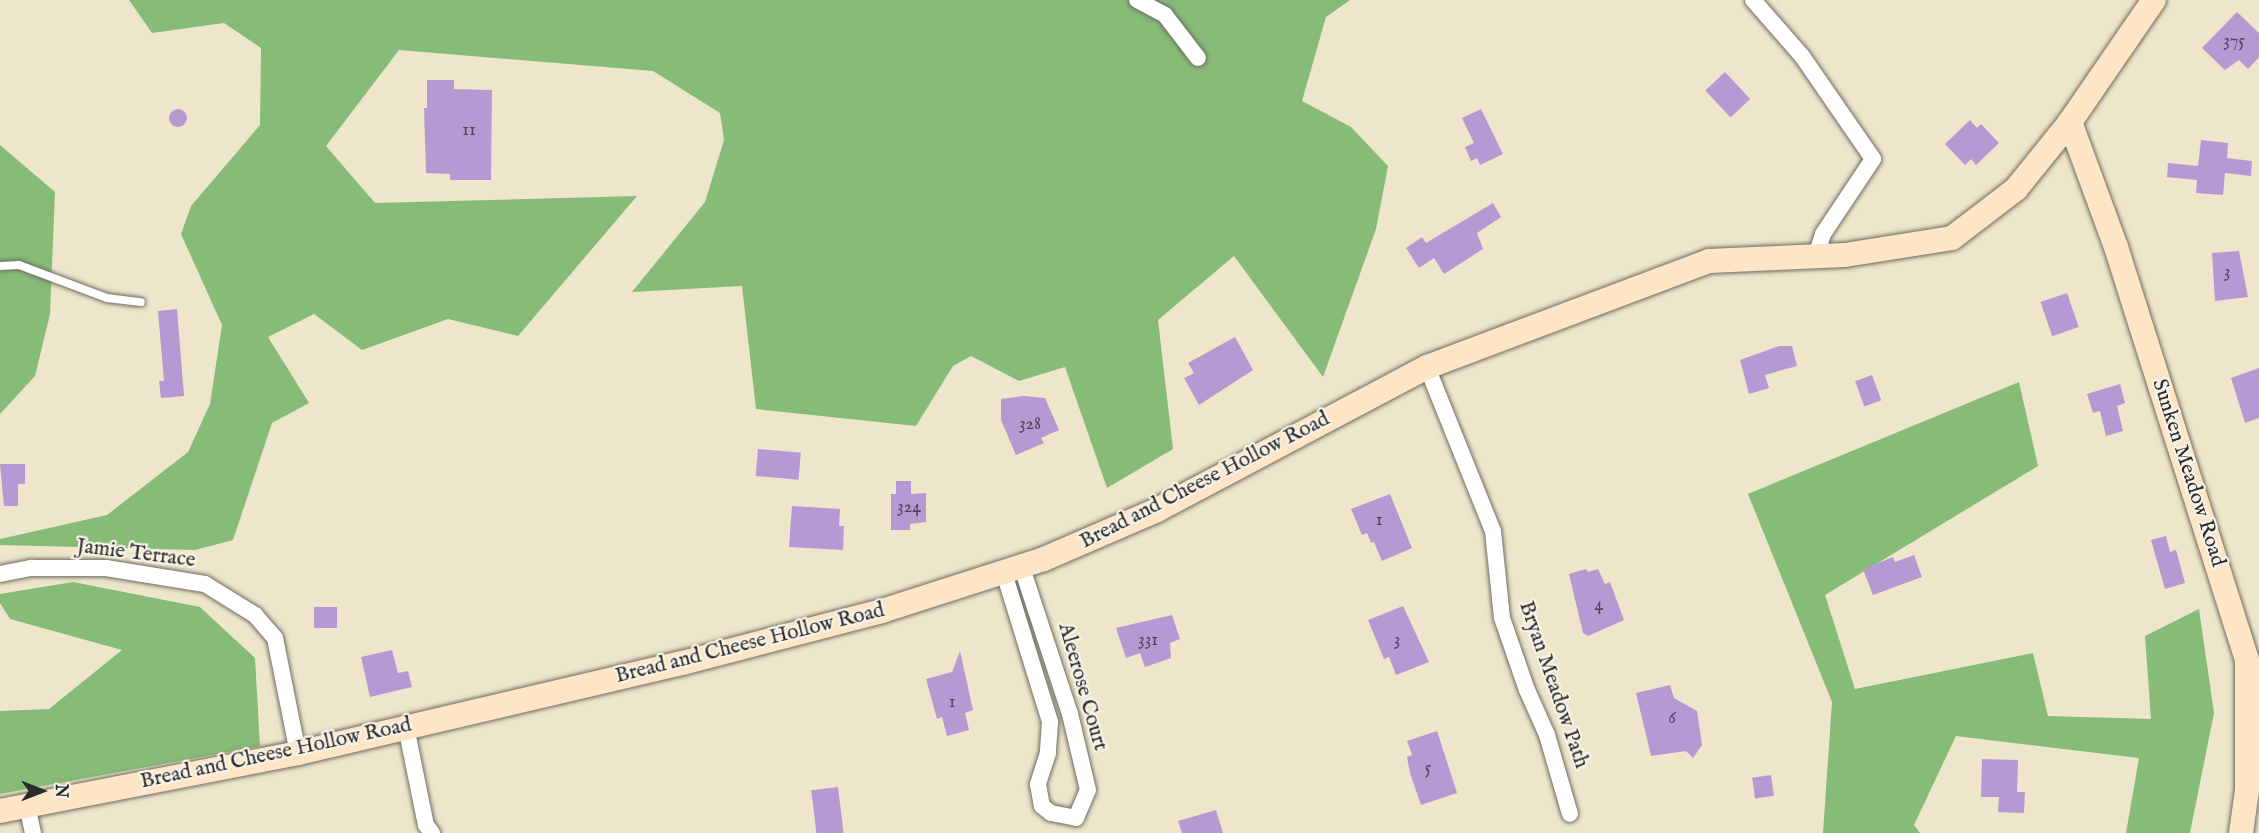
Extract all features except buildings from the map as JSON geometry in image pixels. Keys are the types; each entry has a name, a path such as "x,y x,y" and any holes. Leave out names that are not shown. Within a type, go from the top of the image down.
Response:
{"main road":[{"name":"Bread and Cheese Hollow Road","path":"0,811 298,753 734,649 882,611 1013,570 1157,510 1427,367 1709,261 1816,256 1952,238 2016,189 2070,122 2154,0"},
{"name":"Sunken Meadow Road","path":"2070,122 2116,248 2247,661 2247,790 2241,833"}],"street":[{"path":"1137,0 1165,15 1198,58"},
{"path":"1753,0 1802,56 1873,159 1823,234 1816,256"},
{"name":"Bryan Meadow Path","path":"1427,367 1493,531 1502,618 1527,690 1547,735 1570,814"},
{"name":"Jamie Terrace","path":"0,574 32,568 106,568 205,584 255,615 275,638 298,753"},
{"name":"Aleerose Court","path":"1013,570 1070,714 1088,790 1076,818 1051,813 1042,806 1038,784 1048,753 1050,722 1013,570"},
{"path":"406,727 426,825 432,833"},
{"path":"27,805 33,833"}],"lane":[{"path":"0,266 19,265 107,298 141,302"}],"green space":[{"path":"129,0 1350,0 1326,17 1302,101 1351,127 1388,166 1376,229 1323,377 1234,256 1158,320 1173,449 1107,488 1065,367 1019,381 971,356 953,366 916,426 756,409 742,286 632,292 705,202 724,140 720,113 653,71 399,50 326,146 375,203 637,196 518,336 448,319 362,350 314,314 268,337 309,403 272,423 233,540 195,550 0,545 0,539 107,515 188,452 210,404 222,325 181,234 191,206 260,125 261,48 224,23 152,33"},
{"path":"0,145 55,192 50,314 35,376 0,414"},
{"path":"2019,382 2038,466 1825,595 1855,689 2033,653 2048,716 2151,719 2145,636 2199,609 2214,713 2190,833 2126,833 2139,758 1956,736 1914,825 1920,833 1823,833 1832,702 1748,494"},
{"path":"73,582 200,607 255,658 260,746 0,794 0,711 49,709 122,650 10,619 0,603 0,594"}]}
